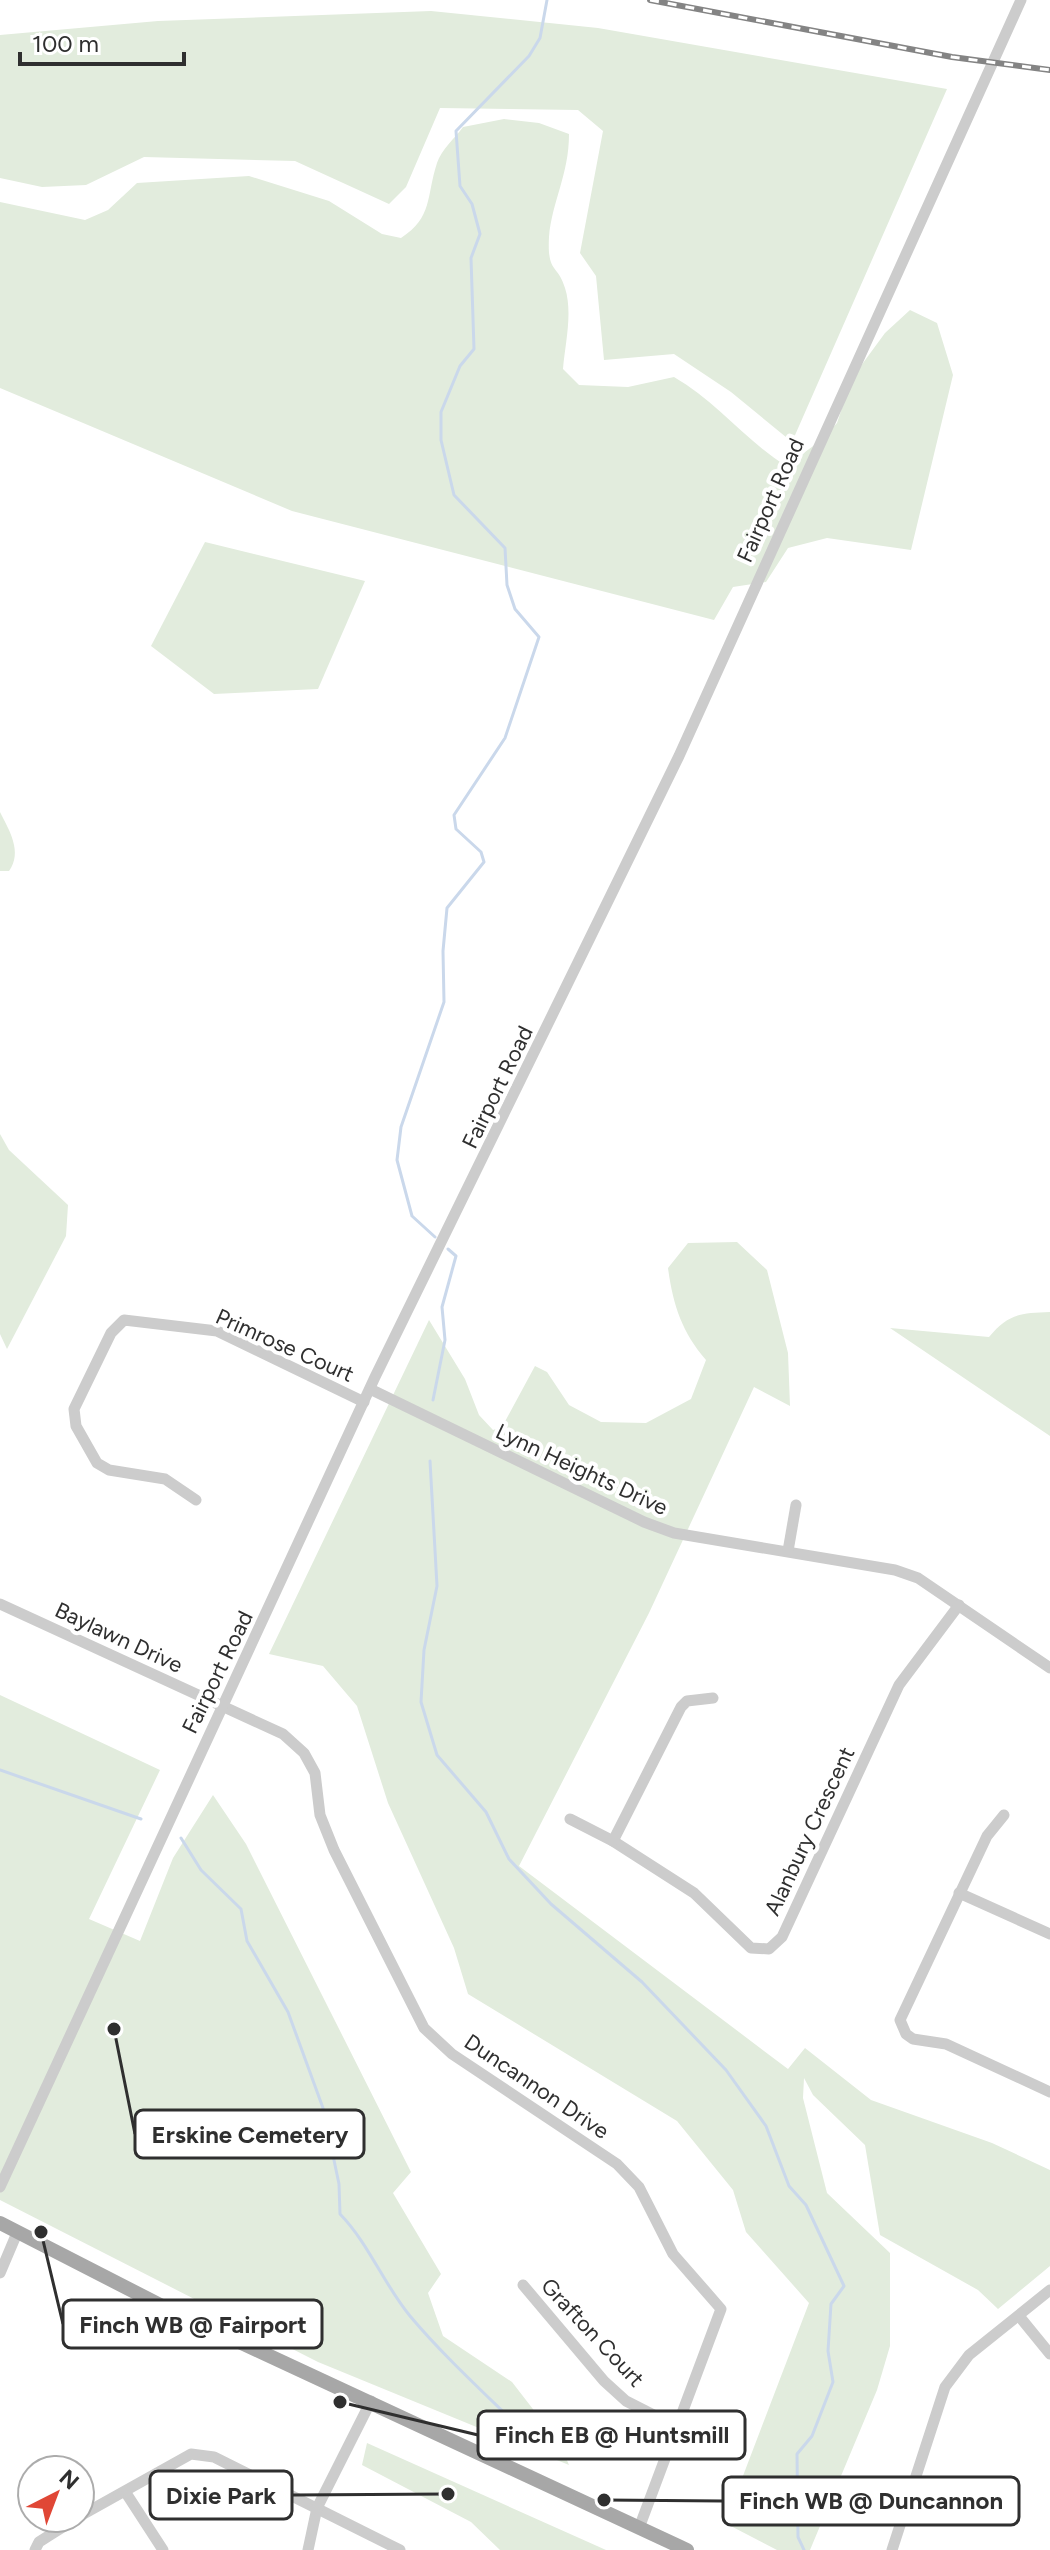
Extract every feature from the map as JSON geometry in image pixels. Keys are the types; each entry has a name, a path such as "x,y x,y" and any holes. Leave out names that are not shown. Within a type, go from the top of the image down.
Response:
{"main road":[{"path":"0,2223 162,2306 687,2550"}],"street":[{"name":"Fairport Road","path":"0,2187 370,1389 679,756 1021,0"},
{"name":"Primrose Court","path":"196,1500 165,1479 109,1470 97,1463 76,1426 74,1409 111,1333 124,1320 217,1331 364,1402"},
{"name":"Lynn Heights Drive","path":"370,1389 644,1522 674,1533 895,1570 918,1578 1050,1668"},
{"path":"788,1551 796,1505"},
{"name":"Baylawn Drive","path":"0,1604 222,1707"},
{"name":"Alanbury Crescent","path":"570,1819 613,1841 694,1893 751,1948 769,1949 782,1937 899,1685 959,1605"},
{"path":"613,1841 681,1707 687,1701 713,1698"},
{"name":"Duncannon Drive","path":"222,1707 283,1734 304,1753 315,1773 320,1815 334,1850 424,2028 452,2054 617,2164 639,2187 673,2254 712,2295 721,2309 718,2324 639,2528"},
{"path":"1004,1815 987,1836 900,2020 906,2034 913,2039 946,2044 1050,2092"},
{"path":"959,1893 1050,1934"},
{"path":"0,2273 17,2233"},
{"name":"Grafton Court","path":"523,2285 626,2401 677,2427"},
{"path":"892,2550 945,2387 969,2355 1050,2290"},
{"path":"1019,2316 1050,2354"},
{"path":"308,2550 317,2508 371,2401"},
{"path":"96,2508 191,2454 214,2457 400,2550"},
{"path":"126,2493 163,2550"},
{"path":"35,2550 39,2542 51,2534"}],"green space":[{"path":"431,11 598,28 947,89 792,442 731,392 674,354 604,360 596,276 580,253 603,131 578,110 440,108 406,187 389,204 295,161 144,157 86,185 42,187 0,178 0,35 158,21"},
{"path":"504,119 539,123 569,134 549,249 551,263 562,280 567,298 563,369 579,385 628,387 674,377 786,466 820,441 837,423 852,378 885,333 910,310 937,323 953,375 911,550 827,538 788,548 766,582 733,587 714,620 292,511 0,388 0,202 85,220 108,210 137,183 249,176 329,201 382,234 401,238 424,214 439,158 463,127"},
{"path":"205,542 365,581 318,689 214,694 151,646"},
{"path":"0,812 15,849 9,871 0,871"},
{"path":"0,1134 9,1150 68,1205 66,1236 7,1349 0,1334"},
{"path":"737,1242 767,1270 788,1353 790,1406 754,1387 649,1613 519,1866 788,2069 805,2048 871,2100 992,2143 1050,2170 1050,2266 998,2309 978,2290 880,2235 865,2145 813,2095 804,2078 803,2098 827,2193 890,2253 890,2346 877,2390 810,2550 777,2550 725,2523 809,2303 746,2232 733,2190 677,2121 468,1994 454,1948 388,1803 357,1706 323,1666 269,1654 429,1320 465,1379 479,1415 493,1430 502,1427 535,1366 547,1372 569,1405 601,1422 646,1423 691,1399 706,1360 680,1317 668,1268 688,1243"},
{"path":"1050,1312 1050,1436 890,1328 989,1337 1015,1316"},
{"path":"0,1695 160,1770 89,1919 140,1941 173,1858 213,1795 246,1844 411,2172 393,2193 441,2274 428,2293 443,2336 512,2382 560,2444 569,2465 318,2362 0,2200"},
{"path":"367,2443 606,2550 500,2550 471,2522 362,2465"}],"waterway":[{"path":"435,1237 412,1216 397,1160 401,1127 444,1002 443,951 447,908 484,862 481,852 456,829 454,815 505,738 539,637 515,609 507,585 505,548 454,495 441,440 441,412 460,366 474,349 471,258 480,234 472,204 460,186 456,131 529,56 540,38 547,0"},
{"path":"433,1400 445,1340 442,1307 456,1256 448,1249"},
{"path":"430,1461 437,1586 424,1650 421,1702 437,1755 486,1812 509,1859 551,1904 642,1982 726,2070 766,2126 789,2186 806,2205 844,2286 831,2304 828,2351 833,2382 812,2436 797,2454 798,2537 804,2550"},
{"path":"0,1770 141,1819"},
{"path":"181,1838 201,1870 241,1909 247,1941 288,2012 323,2108 339,2184 340,2214 410,2316 532,2440"}],"railway":[{"path":"650,0 952,57 1050,70"}],"place":[{"name":"Erskine Cemetery","path":"114,2029"},
{"name":"Finch WB @ Fairport","path":"41,2232"},
{"name":"Finch EB @ Huntsmill","path":"340,2402"},
{"name":"Dixie Park","path":"448,2494"},
{"name":"Finch WB @ Duncannon","path":"604,2500"}]}
